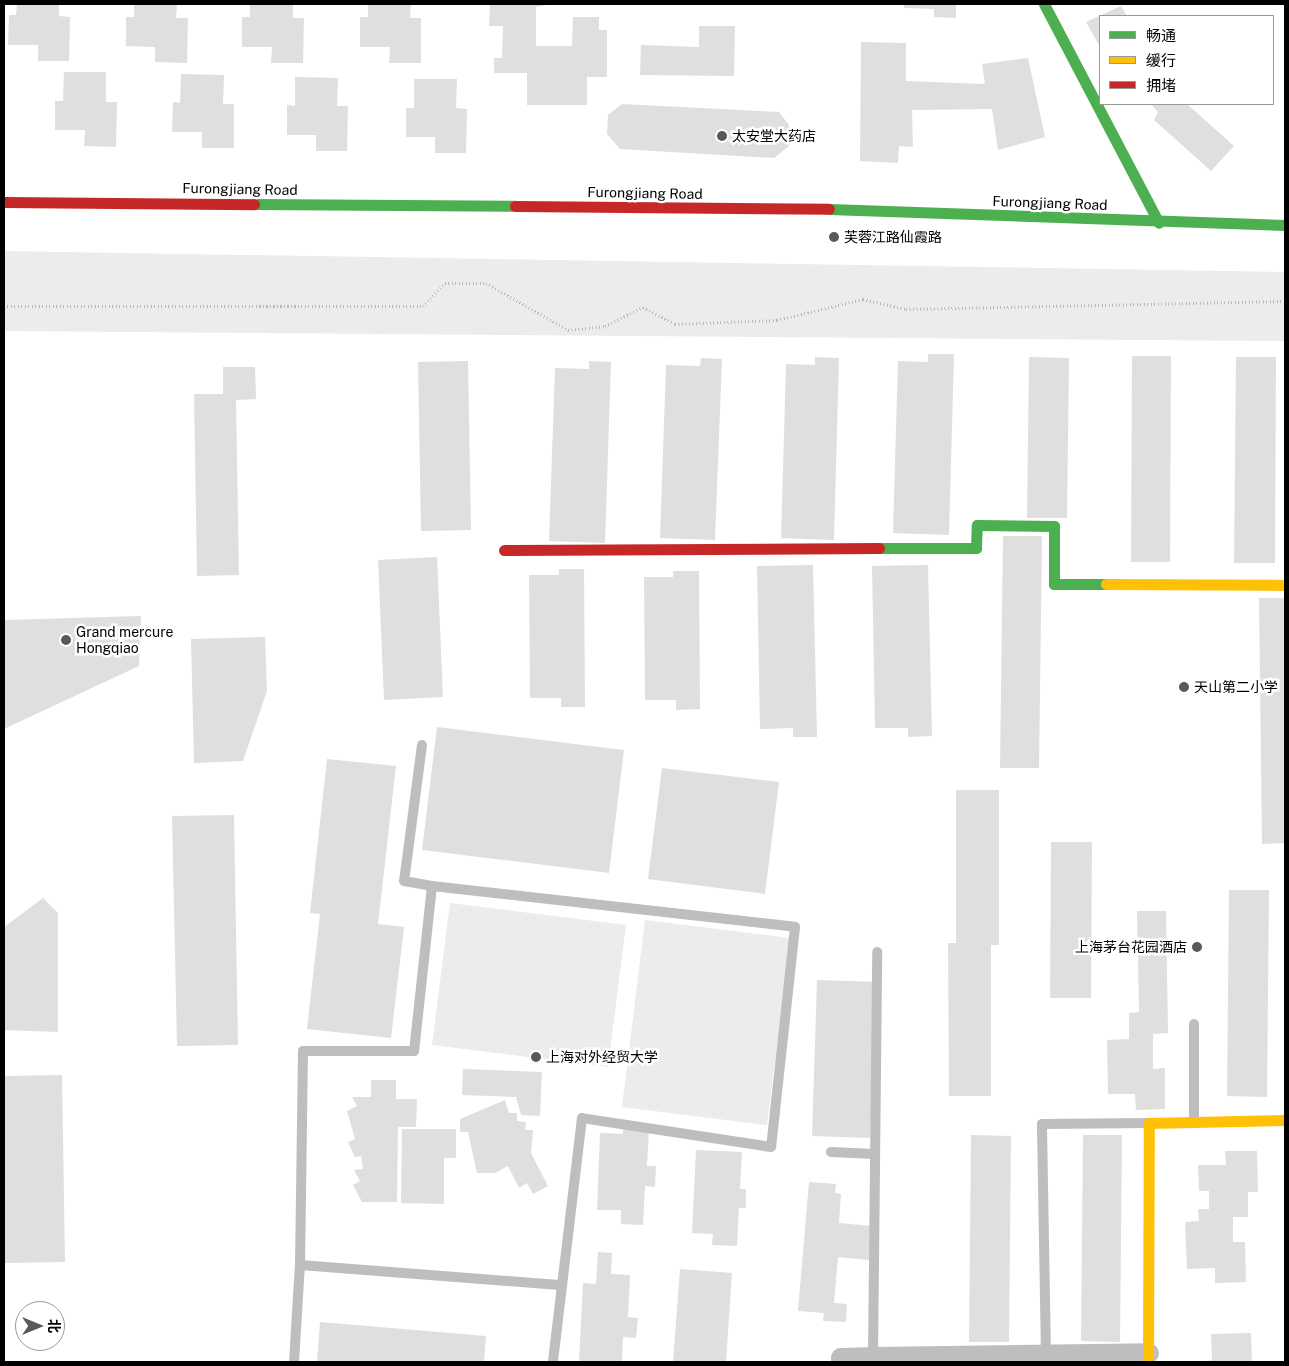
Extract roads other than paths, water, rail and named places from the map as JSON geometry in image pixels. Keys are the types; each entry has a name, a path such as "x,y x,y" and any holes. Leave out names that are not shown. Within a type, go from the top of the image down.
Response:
{"street":[{"path":"1044,4 1159,223"},
{"name":"Furongjiang Road","path":"4,202 838,210 1159,223 1285,225"},
{"path":"504,550 976,548 977,525 1054,526 1054,584 1285,585"},
{"path":"841,1362 841,1358 873,1357 946,1359 1148,1358 1148,1123 1285,1120"}],"lane":[{"path":"422,745 404,881 432,886 795,927 771,1147 582,1118 553,1362"},
{"path":"294,1362 300,1265 303,1051 414,1051 432,886"},
{"path":"873,1357 877,952"},
{"path":"1194,1024 1194,1122"},
{"path":"1046,1358 1042,1124 1148,1123"},
{"path":"832,1152 875,1154"},
{"path":"300,1265 562,1285"}],"place":[{"name":"太安堂大药店","path":"722,136"},
{"name":"芙蓉江路仙霞路","path":"834,237"},
{"name":"Grand mercure Hongqiao","path":"66,640"},
{"name":"天山第二小学","path":"1184,687"},
{"name":"上海茅台花园酒店","path":"1197,947"},
{"name":"上海对外经贸大学","path":"536,1057"}]}
